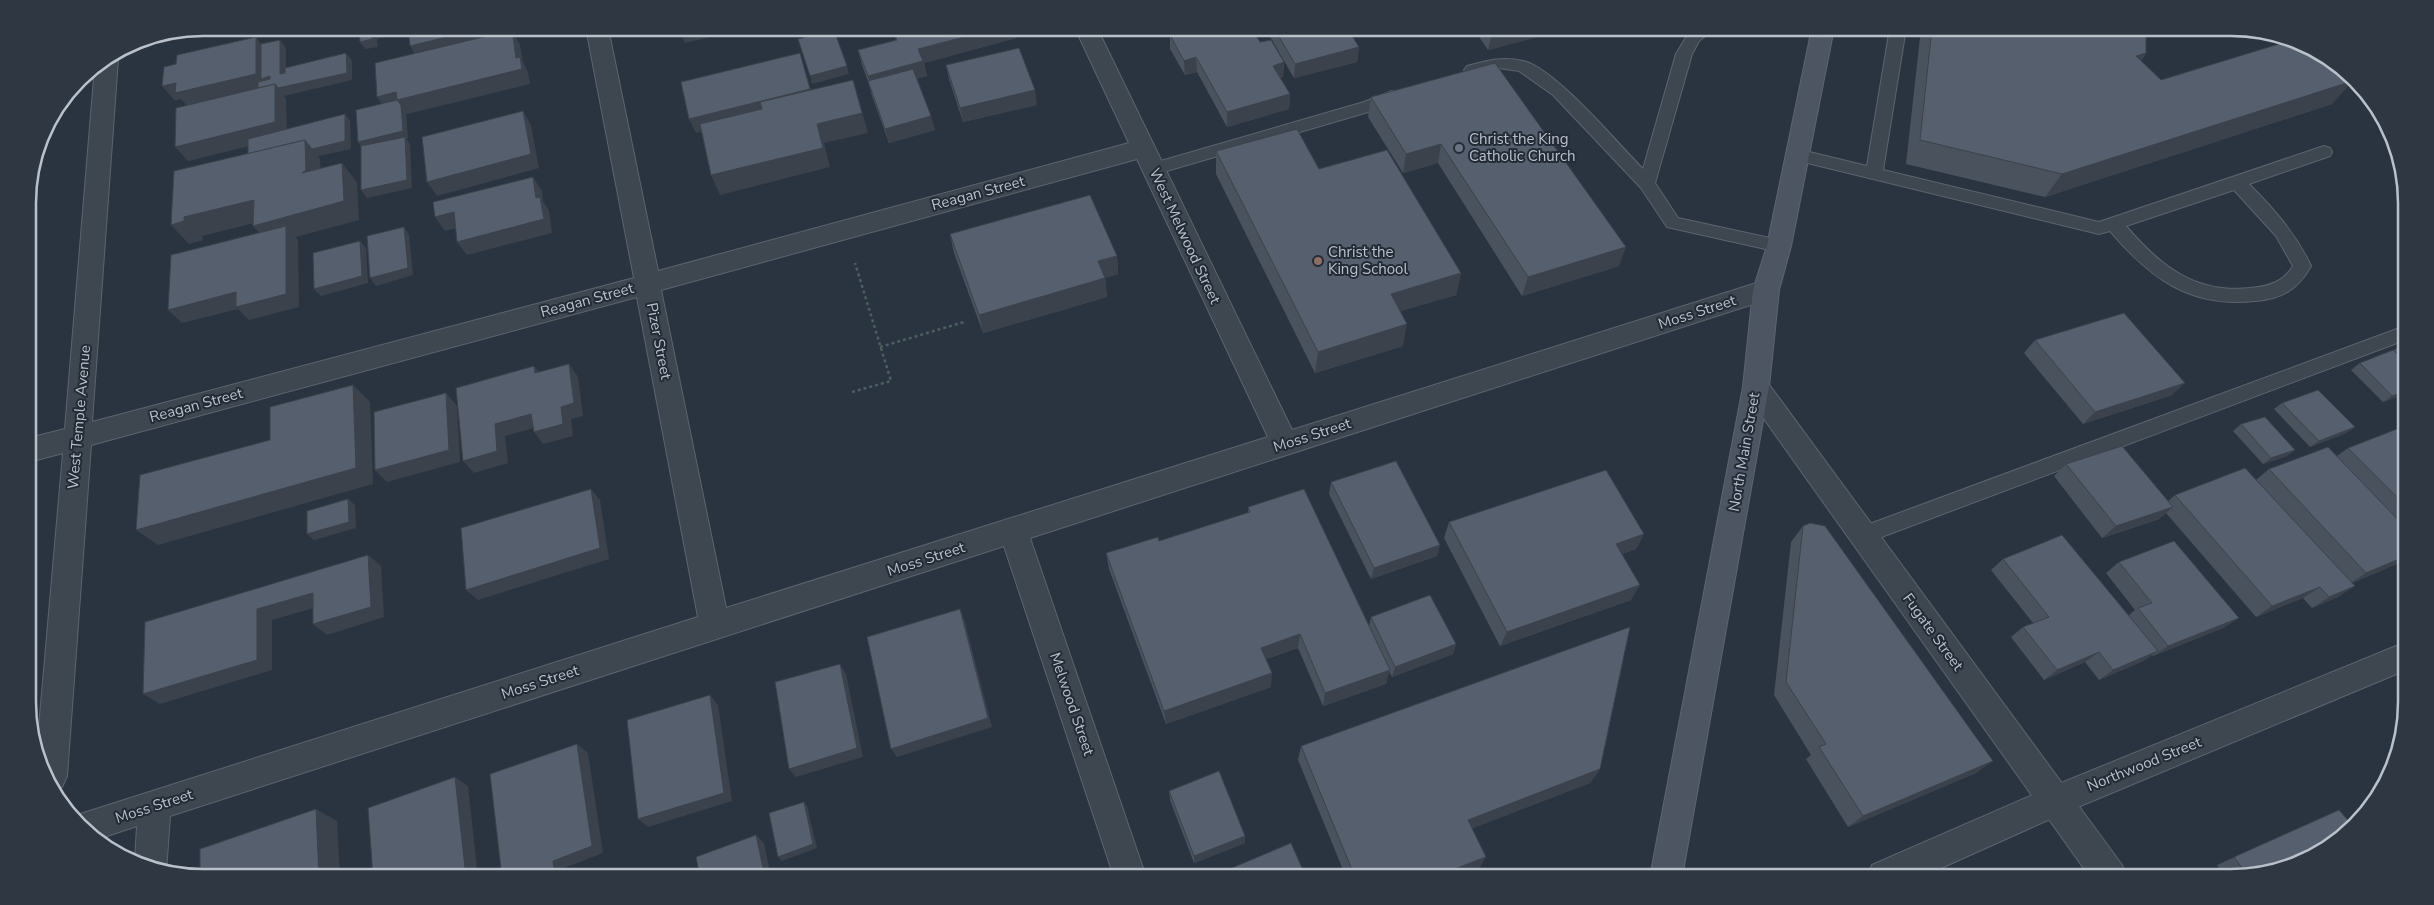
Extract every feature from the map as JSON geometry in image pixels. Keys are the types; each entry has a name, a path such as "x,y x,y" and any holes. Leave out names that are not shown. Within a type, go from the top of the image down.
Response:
{"main road":[{"name":"North Main Street","path":"1668,868 1756,387 1766,290 1779,246 1820,36"}],"street":[{"name":"Pizer Street","path":"598,37 715,626"},
{"name":"West Melwood Street","path":"1096,37 1149,158 1285,444"},
{"name":"West Temple Avenue","path":"51,770 106,67"},
{"name":"Reagan Street","path":"36,448 648,284 1149,158"},
{"name":"Moss Street","path":"91,825 1766,290"},
{"name":"Fugate Street","path":"1756,387 2104,868"},
{"name":"Melwood Street","path":"1013,531 1127,869"},
{"name":"Northwood Street","path":"1904,868 2055,801 2398,659"},
{"path":"151,861 154,806"}],"lane":[{"path":"1647,184 1684,54 1695,36"},
{"path":"1874,174 1897,36"},
{"path":"1455,74 1499,64 1523,66 1559,91 1647,184 1673,223 1779,246"},
{"path":"1149,158 1369,106 1404,92"},
{"path":"1797,155 2099,228 2324,152"},
{"path":"2114,224 2131,245 2164,275 2206,294 2235,298 2279,290 2295,280 2302,266 2296,250 2271,217 2236,182"},
{"path":"1863,535 2398,336"}],"path":[{"path":"852,392 891,381 853,258"},
{"path":"880,347 964,322"}],"building":[{"path":"1256,36 1260,42 1271,40 1284,62 1273,66 1290,94 1227,112 1196,57 1184,61 1171,37"},
{"path":"1279,36 1352,36 1359,47 1295,64"},
{"path":"1931,36 2146,36 2146,53 2136,56 2161,80 2280,44 2305,53 2324,64 2346,83 2062,174 1920,140"},
{"path":"256,37 256,74 175,93 176,83 162,86 164,67 176,64 177,55"},
{"path":"360,37 372,37 372,39 360,42"},
{"path":"409,37 447,37 410,46"},
{"path":"484,37 513,37 516,58 520,57 522,69 397,100 396,92 377,97 375,63"},
{"path":"807,37 836,37 847,66 810,76 798,39"},
{"path":"896,37 966,37 918,49 923,61 868,76 858,50 897,40"},
{"path":"280,40 280,74 285,73 285,68 346,53 347,73 278,88 275,84 258,88 258,82 270,79 270,76 261,79 261,44"},
{"path":"1019,48 1035,90 960,108 946,65"},
{"path":"800,53 810,89 689,119 681,82"},
{"path":"1495,63 1626,247 1528,277 1441,144 1406,154 1371,97"},
{"path":"913,69 931,116 885,129 868,81"},
{"path":"853,80 862,113 817,124 823,148 711,175 700,124 762,109 760,102"},
{"path":"275,84 275,122 175,147 176,108"},
{"path":"397,100 401,105 403,131 358,142 356,110"},
{"path":"523,111 531,154 427,182 422,137"},
{"path":"345,114 345,141 312,149 305,140 248,154 248,139"},
{"path":"1297,129 1319,169 1387,150 1461,273 1391,294 1407,324 1318,352 1216,151"},
{"path":"405,137 407,180 361,190 361,146"},
{"path":"305,140 306,170 302,173 342,163 344,201 253,226 254,200 184,217 184,221 171,225 174,171"},
{"path":"533,177 536,198 540,197 544,219 457,242 454,212 435,217 433,202"},
{"path":"1090,195 1117,256 1098,261 1105,278 979,315 950,234"},
{"path":"286,226 286,294 236,307 236,292 168,310 171,255"},
{"path":"404,227 408,268 370,278 367,236"},
{"path":"360,241 362,276 314,289 313,253"},
{"path":"2124,313 2185,383 2095,412 2035,340"},
{"path":"2393,350 2398,355 2398,394 2392,396 2360,363"},
{"path":"569,364 574,403 561,407 563,424 534,432 531,414 495,424 497,451 463,461 456,388 534,366 535,373"},
{"path":"353,385 356,468 136,530 140,475 270,440 270,407"},
{"path":"2318,390 2355,427 2319,441 2282,403"},
{"path":"446,393 449,450 375,470 374,412"},
{"path":"2265,417 2295,450 2271,458 2241,424"},
{"path":"2398,430 2398,498 2348,448"},
{"path":"2122,446 2173,507 2116,526 2066,464"},
{"path":"2328,447 2398,520 2398,559 2366,573 2269,469"},
{"path":"1396,461 1440,545 1374,568 1331,482"},
{"path":"2245,468 2355,586 2329,597 2320,587 2272,606 2175,495"},
{"path":"1606,470 1644,534 1616,544 1640,585 1507,632 1449,522"},
{"path":"591,489 600,548 466,590 461,528"},
{"path":"1304,489 1390,670 1325,693 1300,634 1261,648 1272,673 1164,711 1106,553 1158,537 1159,541 1250,512 1248,507"},
{"path":"348,499 349,522 307,534 307,511"},
{"path":"1810,523 1825,526 1993,761 1863,816 1819,747 1826,744 1786,682 1803,526"},
{"path":"2062,535 2158,651 2113,670 2099,652 2057,670 2023,627 2049,617 2003,559"},
{"path":"2174,541 2239,618 2168,646 2138,608 2152,603 2119,562"},
{"path":"368,555 371,607 313,624 313,593 257,609 257,660 143,694 145,622"},
{"path":"1430,595 1456,644 1395,667 1371,617"},
{"path":"960,609 988,718 891,749 867,637"},
{"path":"1630,627 1600,769 1468,820 1486,857 1456,868 1351,868 1301,746"},
{"path":"840,664 857,748 789,769 775,682"},
{"path":"710,695 724,793 638,819 627,720"},
{"path":"577,744 592,846 553,861 554,869 501,869 490,774"},
{"path":"1219,771 1245,836 1194,856 1169,791"},
{"path":"455,777 465,869 372,869 368,808"},
{"path":"804,802 813,844 778,857 769,813"},
{"path":"316,809 319,869 200,869 200,849"},
{"path":"2339,810 2348,821 2324,841 2305,852 2285,860 2264,866 2242,868 2234,857"},
{"path":"756,835 763,869 698,869 696,857"},
{"path":"1291,843 1302,868 1231,868"}],"place":[{"name":"Christ the King Catholic Church","path":"1459,148"},
{"name":"Christ the King School","path":"1318,261"}]}
